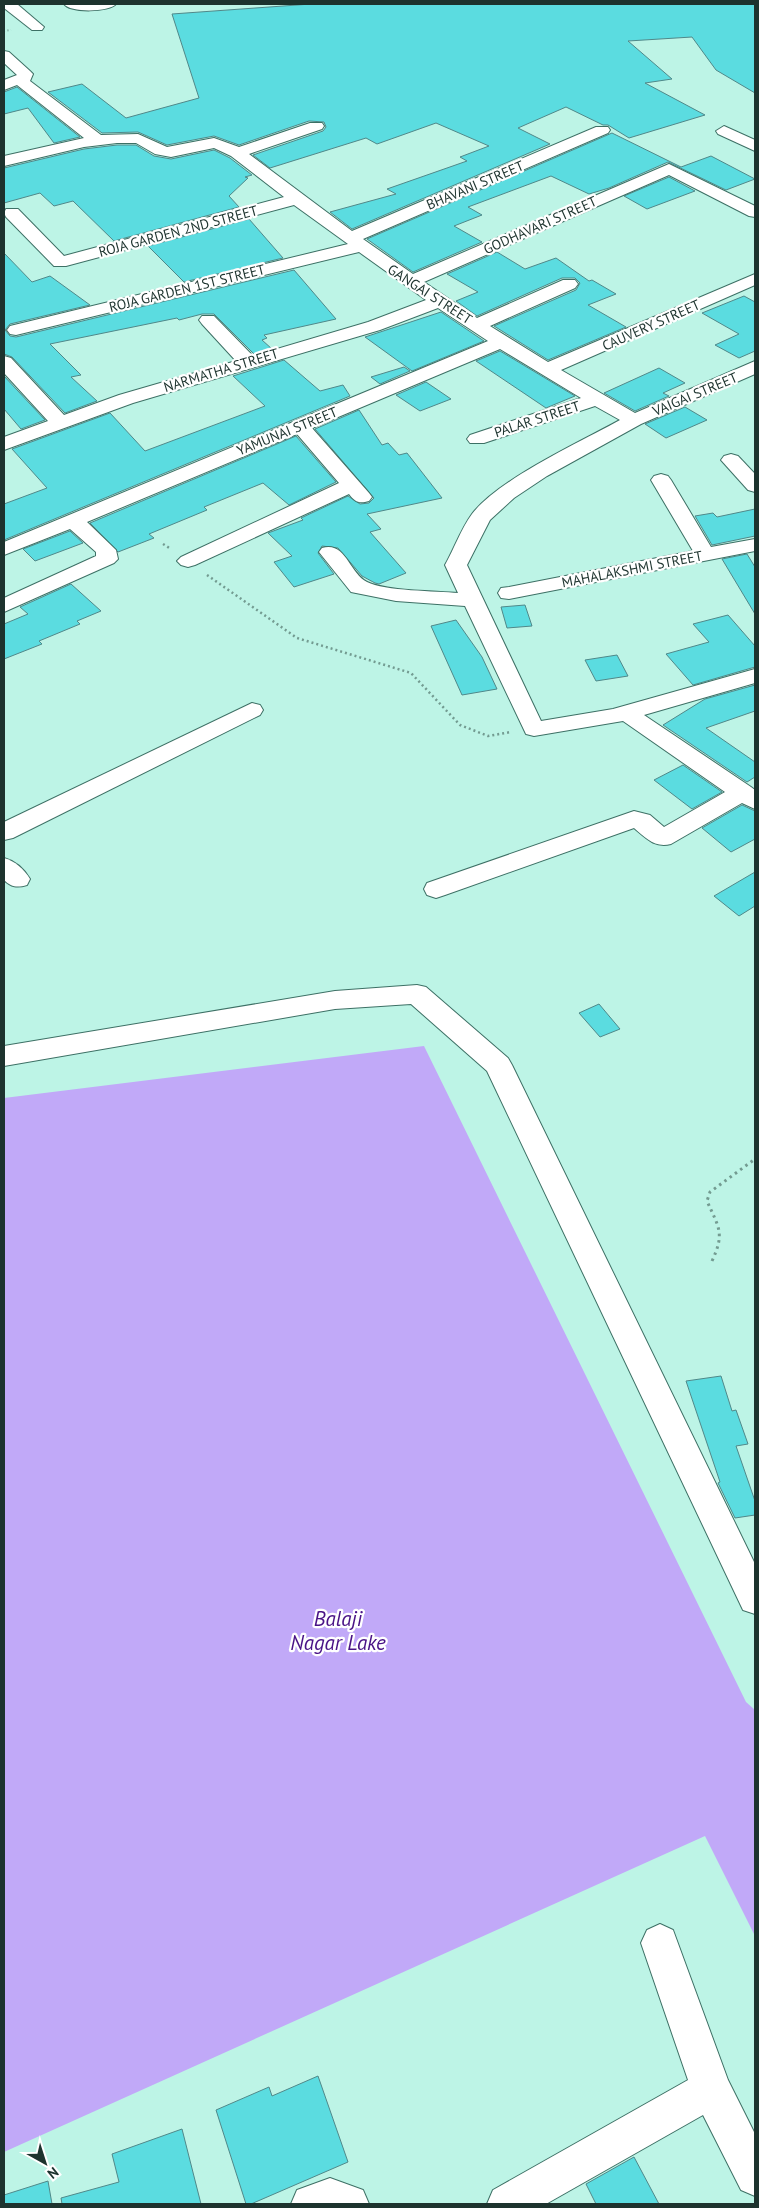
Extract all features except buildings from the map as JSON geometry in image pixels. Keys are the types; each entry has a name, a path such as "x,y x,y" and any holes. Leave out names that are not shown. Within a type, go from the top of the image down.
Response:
{"street":[{"path":"8,4 37,27"},
{"path":"71,4 76,6 110,4"},
{"path":"4,55 25,74 24,78 4,85"},
{"path":"24,84 99,141"},
{"path":"237,153 316,126"},
{"name":"BHAVANI STREET","path":"354,243 602,130"},
{"path":"724,131 755,146"},
{"name":"GANGAI STREET","path":"4,161 99,141 143,139 159,150 170,153 212,143 220,144 237,153 354,243 410,282 546,370 634,420"},
{"name":"GODHAVARI STREET","path":"410,282 669,169 755,212"},
{"name":"ROJA GARDEN 2ND STREET","path":"12,213 60,262 296,199"},
{"name":"ROJA GARDEN 1ST STREET","path":"10,356 354,243"},
{"name":"CAUVERY STREET","path":"546,370 755,279"},
{"path":"477,325 569,284"},
{"name":"NARMATHA STREET","path":"4,444 126,399 374,326 440,301"},
{"path":"4,315 10,356 60,423"},
{"path":"208,320 248,362"},
{"name":"YAMUNAI STREET","path":"4,549 502,342"},
{"name":"VAIGAI STREET","path":"474,600 456,565 481,518 508,494 540,472 634,420 755,367"},
{"name":"PALAR STREET","path":"477,439 598,399"},
{"path":"188,562 357,491 300,426"},
{"path":"732,460 755,486"},
{"path":"661,480 705,554"},
{"path":"4,606 107,559 106,550 72,520"},
{"name":"MAHALAKSHMI STREET","path":"509,593 755,545"},
{"path":"329,552 359,587 396,595 474,600 534,728 626,713 755,676"},
{"path":"4,832 252,710"},
{"path":"626,713 749,796"},
{"path":"436,889 634,819 640,821 662,838 749,796"},
{"path":"4,1056 335,1000 417,994 498,1065 755,1599"},
{"path":"660,1943 711,2089 755,2176"},
{"path":"508,2204 711,2089"},
{"path":"311,2204 330,2198 349,2204"}],"path":[{"path":"163,544 297,638 411,673 460,725 488,736 534,728"},
{"path":"712,1261 720,1244 720,1231 707,1201 710,1192 755,1159"}],"water":[{"name":"Balaji Nagar Lake","path":"424,1046 746,1702 755,1710 755,1936 705,1836 4,2152 4,1098"}]}
